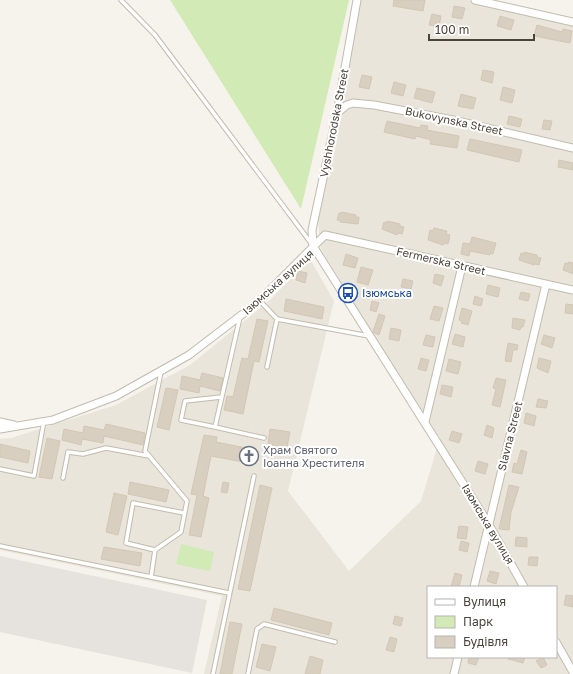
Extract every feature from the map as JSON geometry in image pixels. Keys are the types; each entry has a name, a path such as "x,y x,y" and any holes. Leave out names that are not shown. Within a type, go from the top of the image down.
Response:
{"street":[{"name":"Vyshhorodska Street","path":"313,246 312,230 357,0"},
{"path":"475,0 573,22"},
{"name":"Bukovynska Street","path":"336,113 347,104 353,103 374,105 453,120 573,148"},
{"name":"Fermerska Street","path":"313,246 325,235 573,290"},
{"name":"Ізюмська вулиця","path":"0,429 53,420 116,396 161,371 188,355 260,300 313,246 488,523 523,586"},
{"path":"425,422 462,266"},
{"name":"Slavna Street","path":"474,586 546,284"},
{"name":"Ізюмська вулиця","path":"0,422 16,426"},
{"path":"557,644 573,672"},
{"path":"454,674 458,658"}],"lane":[{"path":"121,0 155,35 313,246"},
{"path":"260,300 277,319 370,337"},
{"path":"214,427 240,316"},
{"path":"267,367 277,319"},
{"path":"151,577 155,550 180,532 187,501 146,451 161,371"},
{"path":"221,397 185,401 181,420 264,438"},
{"path":"0,469 34,476 44,421"},
{"path":"63,478 68,452 83,454 106,448 149,456"},
{"path":"212,674 254,476"},
{"path":"155,550 126,543 133,503 184,513"},
{"path":"0,546 230,593"},
{"path":"248,674 257,629 264,624 335,642"}],"shaded area":[{"path":"359,0 468,0 573,24 573,674 204,674 222,596 0,550 0,439 11,438 116,405 190,365 270,300 310,259 334,301 288,491 349,571 421,501 440,438 382,349 321,249 318,222"},
{"path":"0,556 207,600 192,673 0,632"}],"green space":[{"path":"170,0 349,0 301,209"},
{"path":"181,544 214,552 210,571 176,564"}],"building":[{"path":"394,0 425,0 423,11 393,6"},
{"path":"454,6 465,8 462,19 452,17"},
{"path":"432,14 441,16 439,27 429,25"},
{"path":"500,16 514,20 511,30 497,26"},
{"path":"537,25 562,32 563,29 572,31 570,43 534,36"},
{"path":"483,70 494,72 492,83 481,80"},
{"path":"362,75 372,77 369,89 359,87"},
{"path":"394,82 406,85 403,96 391,93"},
{"path":"503,87 515,90 512,103 500,100"},
{"path":"417,88 435,92 432,103 414,98"},
{"path":"461,94 476,98 473,109 458,106"},
{"path":"509,116 522,119 520,127 507,124"},
{"path":"544,120 552,121 550,130 542,129"},
{"path":"387,121 420,128 421,125 428,126 427,130 459,136 457,148 430,144 431,140 416,136 415,139 384,132"},
{"path":"470,139 522,150 519,162 467,150"},
{"path":"559,160 573,163 573,170 558,167"},
{"path":"342,212 359,217 358,224 340,222 341,221 337,220 339,213"},
{"path":"387,221 400,224 400,226 404,227 402,234 398,233 397,235 382,229 384,222 387,223"},
{"path":"434,228 447,231 446,234 450,235 448,244 444,243 443,245 428,240 430,230 433,231"},
{"path":"472,237 496,243 493,254 490,253 490,255 470,251 469,256 461,254 463,243 470,244"},
{"path":"524,252 537,255 537,257 541,258 539,265 534,265 519,260 521,253 524,254"},
{"path":"346,254 358,258 355,268 343,265"},
{"path":"568,262 573,263 573,274 563,270 565,263 568,264"},
{"path":"361,267 373,270 368,285 357,282"},
{"path":"298,271 307,273 305,283 296,280"},
{"path":"435,274 444,276 441,286 433,283"},
{"path":"403,279 413,281 411,289 401,287"},
{"path":"488,285 500,288 498,297 486,294"},
{"path":"521,292 530,294 528,301 519,299"},
{"path":"475,296 483,299 481,306 473,304"},
{"path":"286,299 324,307 322,319 284,311"},
{"path":"372,301 379,303 376,312 370,310"},
{"path":"566,304 573,305 573,314 565,313"},
{"path":"434,306 443,308 439,321 430,319"},
{"path":"462,308 472,311 468,325 461,323 462,321 459,320"},
{"path":"379,314 385,316 379,335 373,332"},
{"path":"513,318 525,320 523,327 521,327 520,330 512,328"},
{"path":"257,319 268,321 259,362 254,361 243,414 224,410 227,396 233,397 242,358 248,359"},
{"path":"391,328 401,330 399,341 389,339"},
{"path":"455,334 465,337 463,347 452,344"},
{"path":"426,335 435,337 433,347 423,345"},
{"path":"544,335 555,338 552,348 541,344"},
{"path":"508,343 518,345 517,350 513,350 511,362 505,361"},
{"path":"421,358 429,360 426,371 418,369"},
{"path":"539,358 551,361 548,373 537,368"},
{"path":"449,359 461,362 458,374 446,371"},
{"path":"202,373 223,378 220,391 200,386 199,393 180,389 182,376 200,380"},
{"path":"496,378 506,380 500,407 492,405 496,389 493,388"},
{"path":"442,385 453,387 451,397 440,394"},
{"path":"166,388 178,390 169,430 157,427"},
{"path":"538,399 548,401 546,408 536,407"},
{"path":"526,413 536,416 534,426 524,423"},
{"path":"106,424 145,433 143,445 104,436 103,443 82,439 81,445 62,440 64,429 83,433 84,426 104,430"},
{"path":"487,425 494,428 492,438 484,435"},
{"path":"270,429 290,432 287,447 280,446 279,453 272,452 273,444 268,444"},
{"path":"452,431 462,434 459,443 449,440"},
{"path":"204,435 217,437 216,442 256,450 254,464 211,456 203,496 209,498 201,537 189,535 197,495 191,494"},
{"path":"47,438 60,441 52,479 39,477"},
{"path":"0,444 30,451 28,463 0,457"},
{"path":"521,450 527,452 522,474 512,472 514,463 517,464"},
{"path":"478,461 488,464 485,474 475,471"},
{"path":"130,482 169,490 166,502 128,494"},
{"path":"223,482 229,483 227,493 221,492"},
{"path":"260,485 272,488 250,591 238,589"},
{"path":"509,485 519,487 511,512 509,530 499,529"},
{"path":"114,493 127,496 118,535 106,532"},
{"path":"459,526 468,527 466,539 457,538"},
{"path":"516,537 527,538 527,547 515,546"},
{"path":"461,541 469,543 467,552 459,550"},
{"path":"104,547 142,553 140,566 101,559"},
{"path":"529,557 538,557 537,566 528,565"},
{"path":"490,571 499,573 496,584 487,581"},
{"path":"455,573 462,575 459,586 451,586"},
{"path":"566,595 573,596 573,607 564,605"},
{"path":"274,608 332,623 329,635 271,620"},
{"path":"395,616 403,618 401,626 393,624"},
{"path":"230,622 242,624 232,674 220,674"},
{"path":"390,637 397,639 394,652 386,650"},
{"path":"262,644 276,647 270,671 256,667"},
{"path":"310,656 323,660 320,674 305,674"},
{"path":"469,658 479,658 476,665 468,663"},
{"path":"508,658 525,658 523,663"},
{"path":"544,658 547,665 541,668 536,661"}],"place":[{"name":"Ізюмська","path":"348,293"},
{"name":"Храм Святого Іоанна Хрестителя","path":"249,456"}]}
